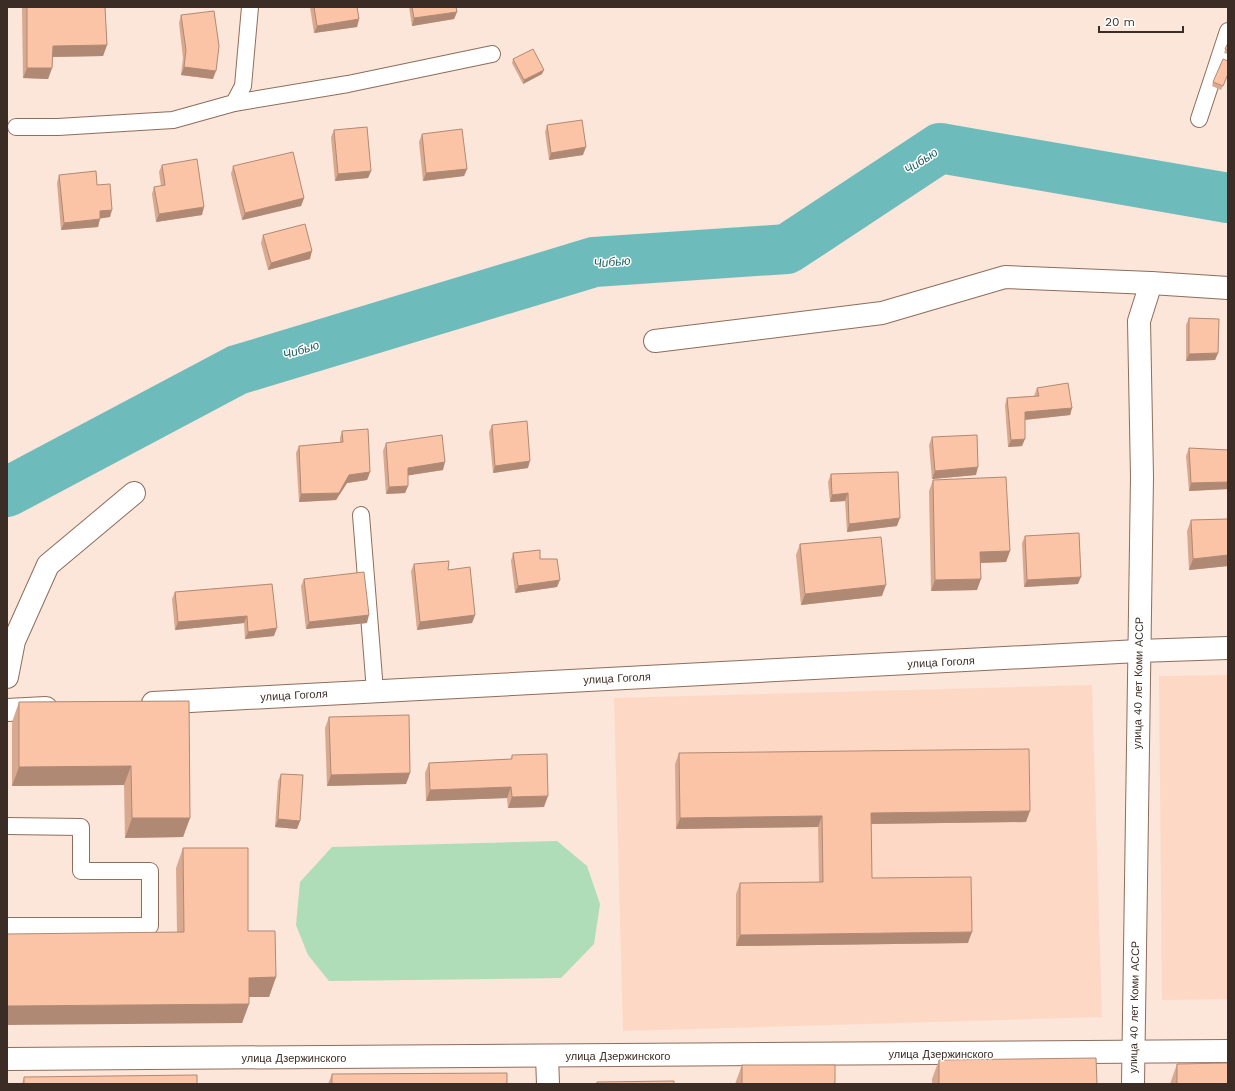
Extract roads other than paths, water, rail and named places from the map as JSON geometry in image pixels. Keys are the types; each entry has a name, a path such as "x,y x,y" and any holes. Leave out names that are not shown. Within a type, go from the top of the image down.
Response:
{"street":[{"path":"655,341 882,313 1006,277 1228,288"},
{"name":"улица 40 лет Коми АССР","path":"1133,1084 1138,651 1142,476 1139,321 1151,283"},
{"path":"7,677 14,641 48,565 134,493"},
{"name":"улица Гоголя","path":"132,704 1138,651 1228,648"},
{"path":"7,710 62,708"},
{"name":"улица Дзержинского","path":"7,1059 1228,1051"},
{"path":"547,1056 548,1084"}],"lane":[{"path":"234,103 243,86 250,7"},
{"path":"1199,119 1228,31"},
{"path":"16,127 58,127 173,120 234,103 348,84 492,54"},
{"path":"361,515 375,691"},
{"path":"7,826 81,826 81,871 150,871 150,926 7,926"}],"waterway":[{"name":"Чибью","path":"7,492 237,370 594,262 787,249 940,148 1228,198"}]}
